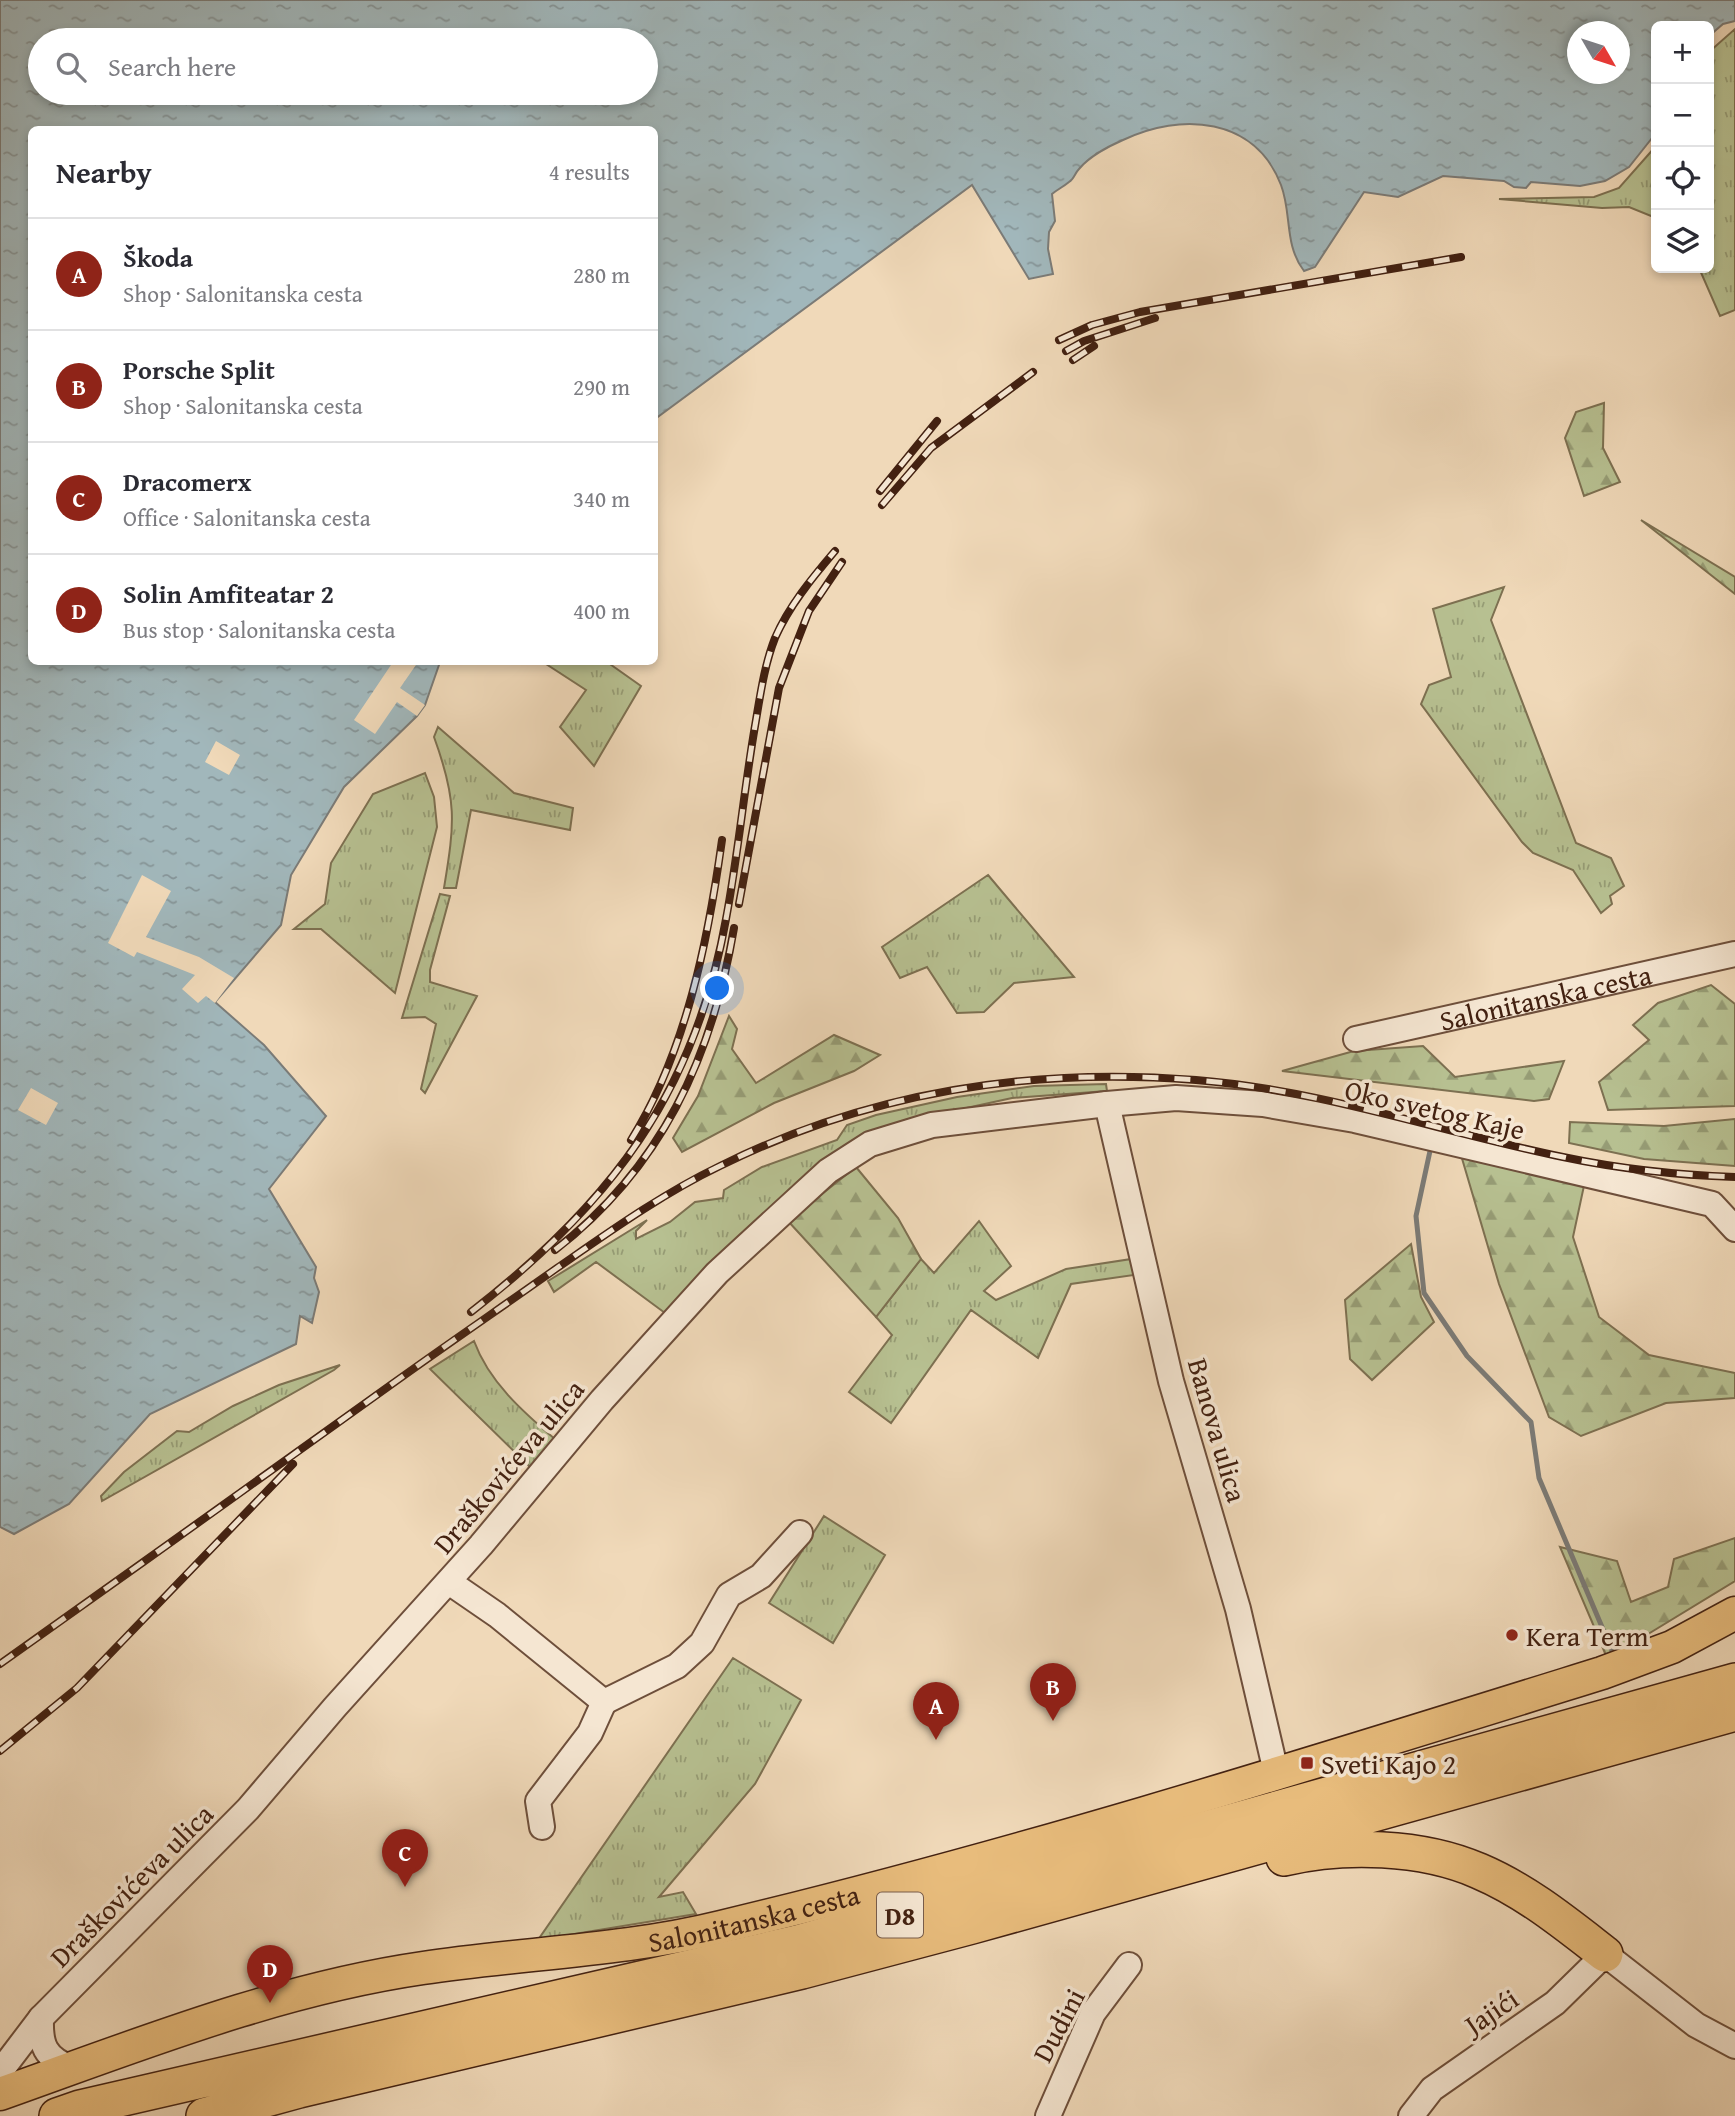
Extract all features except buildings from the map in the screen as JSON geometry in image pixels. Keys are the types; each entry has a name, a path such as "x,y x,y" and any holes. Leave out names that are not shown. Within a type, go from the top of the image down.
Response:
{"highway":[{"name":"D8","path":"57,2116 80,2108 797,1943 1735,1681"},
{"name":"D8","path":"204,2116 299,2090 802,1971 1735,1713"},
{"path":"1189,1865 1213,1874 1301,1854 1362,1850 1412,1853 1478,1870 1511,1887 1547,1909 1605,1954"}],"main road":[{"name":"Salonitanska cesta","path":"0,2094 270,2003 421,1968 540,1955 715,1929 1117,1822 1602,1673 1672,1647 1735,1613"}],"street":[{"name":"Salonitanska cesta","path":"1356,1039 1735,954"},
{"name":"Oko svetog Kaje","path":"1107,1104 1176,1098 1308,1110 1712,1204 1735,1229"},
{"name":"Draškovićeva ulica","path":"0,2072 41,2018 248,1810 335,1707 449,1582 602,1400 701,1291 828,1171 870,1144 932,1125 1107,1104"},
{"name":"Banova ulica","path":"1107,1104 1171,1381 1235,1598 1276,1772"},
{"path":"542,1827 538,1801 590,1733 604,1702 677,1667 702,1643 729,1595 761,1577 800,1534"},
{"path":"449,1582 498,1615 604,1702"},
{"path":"1605,1954 1696,2025 1735,2046"},
{"name":"Jajići","path":"1411,2116 1432,2089 1555,2003 1605,1954"},
{"name":"Dudini","path":"1048,2116 1093,2014 1129,1965"},
{"path":"41,2018 40,2040 47,2054 71,2068"}],"green space":[{"path":"1735,29 1735,310 1720,316 1701,273 1714,273 1714,48"},
{"path":"1651,152 1651,216 1629,207 1602,208 1499,199 1594,197 1619,188"},
{"path":"1604,403 1603,448 1620,482 1584,496 1565,438 1576,412"},
{"path":"1641,520 1735,577 1735,594"},
{"path":"1504,587 1491,620 1576,843 1611,858 1624,886 1610,896 1612,904 1601,913 1573,870 1533,853 1522,842 1421,704 1429,685 1451,677 1433,609"},
{"path":"548,665 611,665 641,686 594,766 560,727 586,690"},
{"path":"438,727 514,793 573,808 570,830 471,810 456,888 444,888 452,811 447,778 434,737"},
{"path":"425,773 434,797 437,827 395,993 321,929 294,929 325,904 331,863 373,794"},
{"path":"988,875 1074,977 1014,983 984,1012 957,1013 927,967 900,978 882,947"},
{"path":"440,894 450,896 430,970 430,982 477,996 425,1093 421,1089 436,1024 425,1017 402,1018"},
{"path":"1711,985 1735,1004 1735,1106 1608,1110 1599,1082 1649,1040 1633,1025 1658,1003"},
{"path":"729,1016 737,1029 732,1049 756,1083 834,1035 880,1055 854,1071 774,1103 682,1152 673,1138 698,1096"},
{"path":"1423,1046 1455,1077 1564,1061 1549,1099 1534,1101 1282,1071 1354,1051"},
{"path":"1106,1084 1107,1091 1012,1098 898,1123 734,1242 665,1313 596,1262 554,1292 548,1281 647,1220 636,1231 636,1239 670,1222 695,1202 723,1198 724,1190 762,1167 837,1140 847,1125 876,1115 957,1097 1034,1086"},
{"path":"1735,1119 1735,1166 1644,1159 1569,1143 1570,1122 1664,1126"},
{"path":"1461,1155 1585,1181 1573,1237 1599,1317 1649,1355 1735,1373 1735,1398 1666,1403 1581,1436 1549,1417 1499,1284"},
{"path":"856,1167 898,1218 921,1259 876,1317 788,1221"},
{"path":"979,1221 1011,1266 984,1291 996,1300 1066,1269 1138,1258 1141,1274 1071,1284 1038,1358 971,1310 891,1423 849,1392 892,1335 876,1317 921,1259 934,1273"},
{"path":"1411,1244 1421,1297 1434,1322 1372,1380 1350,1359 1345,1300"},
{"path":"474,1341 480,1356 498,1383 556,1440 532,1469 430,1369"},
{"path":"340,1365 102,1501 101,1496 124,1472 177,1431 189,1432 233,1406 279,1385"},
{"path":"824,1516 885,1555 833,1643 769,1603"},
{"path":"1735,1538 1735,1581 1635,1642 1595,1629 1560,1547 1617,1561 1631,1602 1668,1587 1674,1559"},
{"path":"1595,1629 1635,1642 1607,1658"},
{"path":"733,1658 801,1700 755,1784 659,1897 683,1892 696,1914 538,1940"}],"water":[{"path":"0,0 1735,0 1735,21 1723,24 1714,32 1714,21 1651,21 1651,139 1629,167 1605,181 1580,186 1531,182 1526,188 1514,187 1504,181 1443,176 1398,197 1364,192 1315,267 1304,271 1291,240 1281,185 1269,162 1254,145 1235,133 1214,126 1192,124 1145,131 1094,156 1079,169 1071,181 1052,194 1055,221 1049,232 1048,249 1053,274 1029,279 972,185 658,417 658,126 28,126 28,665 439,665 425,705 417,716 344,787 291,875 281,925 215,1002 264,1045 326,1116 269,1189 316,1267 314,1278 319,1292 312,1323 300,1316 296,1344 150,1414 69,1504 14,1534 0,1527"}],"pier":[{"path":"391,665 416,665 400,688 425,705 417,716 397,702 375,734 354,720"},
{"path":"216,741 240,755 229,775 205,762"},
{"path":"142,875 171,891 146,937 199,957 234,978 215,1003 206,996 198,1003 182,989 195,975 137,952 134,957 108,943"},
{"path":"31,1088 58,1103 46,1125 18,1110"}],"waterway":[{"path":"1430,1151 1416,1216 1424,1293 1467,1356 1531,1422 1539,1478 1613,1653"}],"railway":[{"path":"1059,340 1092,325 1140,312 1461,257"},
{"path":"1066,351 1084,341 1155,318"},
{"path":"1073,360 1094,346"},
{"path":"882,505 931,448 1033,372"},
{"path":"880,491 937,421"},
{"path":"471,1312 565,1230 604,1187 639,1141 668,1092 692,1039 712,982 726,919 755,726 771,649 794,604 835,551"},
{"path":"739,904 779,688 809,611 842,562"},
{"path":"631,1140 666,1070 692,995 710,917 722,840"},
{"path":"555,1250 592,1218 625,1183 676,1107 712,1022 734,928"},
{"path":"0,1664 433,1355 657,1201 698,1177 776,1141 893,1103 952,1090 1012,1082 1134,1077 1196,1080 1243,1085 1335,1102 1584,1161 1649,1171 1735,1177"},
{"path":"0,1751 77,1688 293,1464"}],"place":[{"name":"Kera Term","path":"1512,1635"},
{"name":"Porsche Split","path":"1053,1721"},
{"name":"Škoda","path":"936,1740"},
{"name":"Sveti Kajo 2","path":"1307,1763"},
{"name":"Dracomerx","path":"405,1887"},
{"name":"Solin Amfiteatar 2","path":"270,2003"}]}
